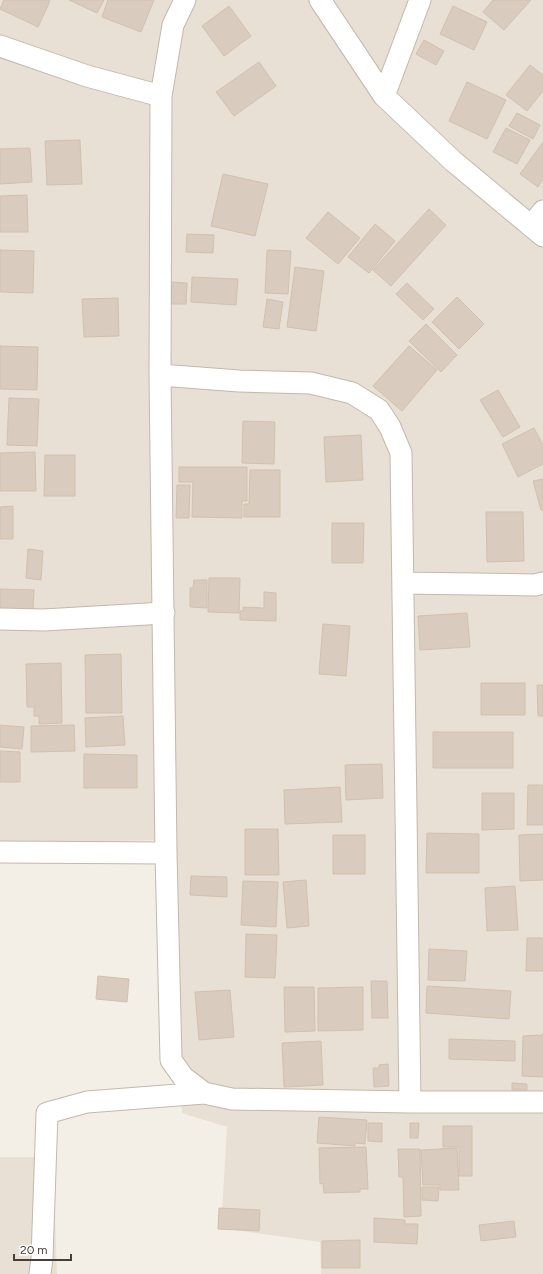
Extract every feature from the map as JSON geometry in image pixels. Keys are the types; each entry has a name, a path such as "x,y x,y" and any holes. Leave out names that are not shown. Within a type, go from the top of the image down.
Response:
{"street":[{"path":"185,0 173,25 161,96 160,375 166,853 171,1060 183,1077 204,1093"},
{"path":"320,0 384,96 453,161 539,224"},
{"path":"384,96 420,0"},
{"path":"0,46 87,76 161,96"},
{"path":"160,375 239,381 311,383 352,393 379,410 390,427 401,453 410,1102"},
{"path":"403,583 535,585 543,583"},
{"path":"0,619 44,620 164,613"},
{"path":"0,852 166,853"},
{"path":"40,1274 42,1258 48,1113 87,1102 204,1093 232,1099 410,1102 543,1102"}],"shaded area":[{"path":"0,0 543,0 543,1274 321,1274 320,1242 221,1228 227,1127 182,1113 163,840 0,843"},
{"path":"0,1157 53,1157 57,1274 0,1274"}],"building":[{"path":"4,0 50,1 38,27 0,9"},
{"path":"69,0 104,0 97,13"},
{"path":"108,0 154,0 141,32 102,17"},
{"path":"493,0 531,0 504,30 483,12"},
{"path":"229,6 251,36 224,56 202,26"},
{"path":"453,6 487,22 474,50 440,34"},
{"path":"424,40 444,51 436,65 416,54"},
{"path":"259,62 276,86 234,116 216,92"},
{"path":"530,65 543,75 543,91 527,111 506,95"},
{"path":"467,82 506,100 487,139 449,121"},
{"path":"517,113 540,125 533,139 509,126"},
{"path":"506,128 530,140 517,164 493,152"},
{"path":"80,140 82,184 47,185 45,141"},
{"path":"543,142 543,179 538,187 520,174"},
{"path":"30,148 32,182 0,184 0,149"},
{"path":"223,174 268,184 255,236 211,226"},
{"path":"27,195 28,232 0,232 0,196"},
{"path":"429,209 446,225 391,286 373,270"},
{"path":"328,212 360,238 338,264 306,238"},
{"path":"375,224 395,241 369,273 348,257"},
{"path":"187,234 214,235 213,253 186,252"},
{"path":"0,250 34,251 33,293 0,292"},
{"path":"267,250 291,251 288,294 265,293"},
{"path":"295,267 324,271 316,331 287,327"},
{"path":"192,277 238,279 236,305 191,302"},
{"path":"172,282 187,283 186,304 171,304"},
{"path":"407,283 434,309 423,320 396,294"},
{"path":"457,297 484,324 459,349 432,322"},
{"path":"118,298 119,336 84,337 82,299"},
{"path":"267,299 283,302 279,329 263,327"},
{"path":"426,324 457,355 441,372 409,341"},
{"path":"0,346 38,347 37,390 0,389"},
{"path":"409,346 437,370 402,411 373,386"},
{"path":"498,390 520,427 503,437 480,400"},
{"path":"9,398 39,399 37,446 7,445"},
{"path":"243,421 275,422 274,464 242,463"},
{"path":"534,428 543,445 543,464 518,477 502,444"},
{"path":"361,435 363,480 326,482 324,437"},
{"path":"35,452 36,491 0,491 0,453"},
{"path":"45,455 75,455 75,496 44,496"},
{"path":"179,467 247,467 247,501 242,501 242,518 192,517 193,482 179,482"},
{"path":"250,470 280,470 280,517 244,517 244,504 249,504"},
{"path":"543,479 543,510 541,510 533,481"},
{"path":"177,485 190,485 189,518 176,518"},
{"path":"13,506 13,539 0,539 0,507"},
{"path":"486,512 523,512 524,561 487,562"},
{"path":"332,523 364,523 363,563 332,563"},
{"path":"28,549 43,551 41,580 26,578"},
{"path":"209,578 240,578 239,613 208,612"},
{"path":"194,580 207,580 207,608 190,607 190,588 193,588"},
{"path":"0,589 34,590 33,610 0,609"},
{"path":"264,592 276,593 276,621 240,620 240,611 243,611 243,607 264,608"},
{"path":"467,613 470,647 420,650 418,616"},
{"path":"323,624 350,626 346,676 319,674"},
{"path":"121,654 122,713 86,713 85,655"},
{"path":"61,663 62,723 39,724 39,716 34,716 34,707 27,707 26,664"},
{"path":"481,683 525,683 525,715 481,715"},
{"path":"537,685 543,685 543,716 538,716"},
{"path":"123,716 125,745 86,747 85,718"},
{"path":"0,725 24,727 22,749 0,747"},
{"path":"74,725 75,751 31,752 31,726"},
{"path":"433,732 513,732 513,768 433,768"},
{"path":"0,751 20,752 20,782 0,782"},
{"path":"84,754 137,755 137,788 84,788"},
{"path":"382,764 383,798 346,800 345,765"},
{"path":"528,785 543,785 543,825 527,825"},
{"path":"340,787 342,822 285,824 284,790"},
{"path":"482,793 514,793 514,829 482,830"},
{"path":"245,829 278,829 279,875 245,875"},
{"path":"427,833 479,834 479,873 426,873"},
{"path":"543,834 543,880 520,881 519,835"},
{"path":"333,835 365,835 365,874 333,874"},
{"path":"191,876 227,877 227,897 190,895"},
{"path":"306,880 309,926 287,928 283,882"},
{"path":"243,881 278,882 276,927 241,925"},
{"path":"515,886 518,930 487,931 485,888"},
{"path":"246,934 277,935 275,978 245,977"},
{"path":"527,938 543,938 543,971 526,971"},
{"path":"429,949 467,951 465,981 428,980"},
{"path":"98,976 129,979 127,1002 96,999"},
{"path":"371,981 387,981 388,1018 372,1018"},
{"path":"427,986 511,991 509,1019 426,1013"},
{"path":"284,987 314,987 315,1031 285,1032"},
{"path":"363,987 363,1030 318,1031 318,988"},
{"path":"230,990 234,1037 199,1040 195,992"},
{"path":"543,1035 543,1077 522,1076 523,1036"},
{"path":"449,1039 515,1041 515,1061 449,1059"},
{"path":"321,1041 323,1085 284,1087 282,1043"},
{"path":"388,1064 389,1086 374,1087 373,1068 379,1068 379,1065"},
{"path":"512,1083 527,1084 527,1090 512,1090"},
{"path":"319,1117 367,1120 365,1144 355,1143 355,1146 317,1143"},
{"path":"368,1123 382,1123 382,1142 368,1141"},
{"path":"410,1123 419,1123 418,1138 410,1138"},
{"path":"443,1126 472,1126 472,1176 459,1176 459,1147 443,1147"},
{"path":"366,1147 368,1189 360,1189 360,1192 324,1193 323,1183 320,1184 319,1148"},
{"path":"457,1148 459,1190 440,1190 440,1185 423,1185 421,1150"},
{"path":"398,1149 420,1149 421,1216 404,1217 403,1177 399,1177"},
{"path":"422,1187 439,1187 438,1201 422,1200"},
{"path":"219,1208 260,1210 259,1231 218,1229"},
{"path":"374,1218 405,1220 405,1224 418,1224 417,1244 374,1242"},
{"path":"514,1221 516,1237 481,1241 479,1225"},
{"path":"360,1240 360,1268 322,1268 322,1241"}]}
